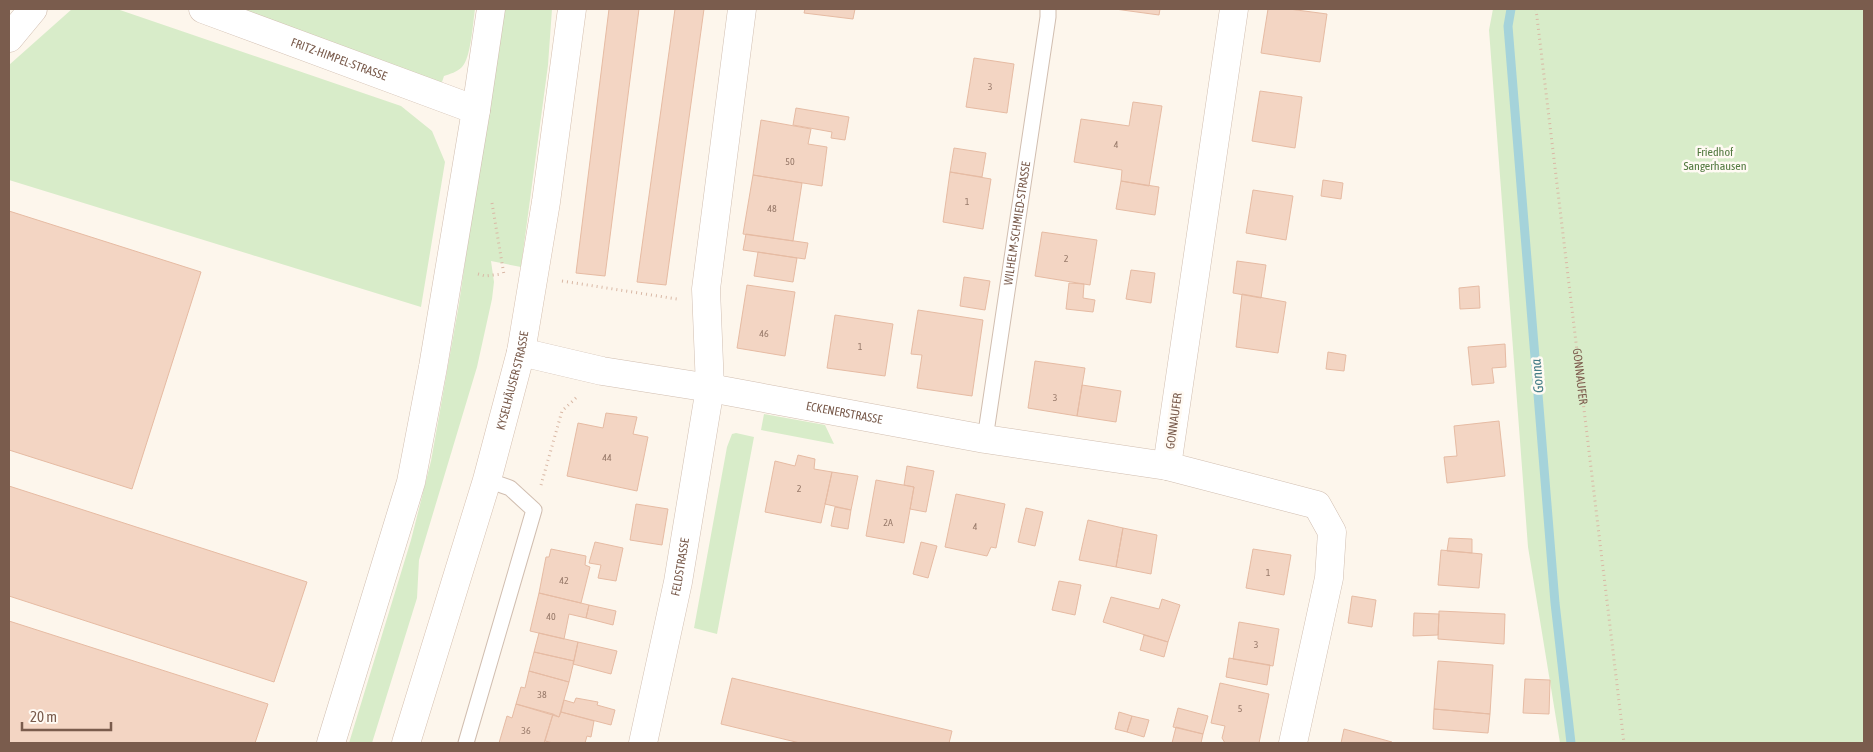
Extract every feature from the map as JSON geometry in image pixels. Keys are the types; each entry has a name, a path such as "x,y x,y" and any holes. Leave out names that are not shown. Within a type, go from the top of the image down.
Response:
{"street":[{"path":"9,38 33,9"},
{"name":"FRITZ-HIMPEL-STRASSE","path":"203,9 476,110"},
{"path":"331,743 411,482 433,367 491,9"},
{"name":"KYSELHÄUSER STRASSE","path":"406,743 487,480 521,352 544,212 572,9"},
{"path":"710,388 706,289 742,9"},
{"name":"GONNAUFER","path":"1234,9 1167,466 1317,505 1332,532 1329,578 1292,743"},
{"name":"ECKENERSTRASSE","path":"521,352 602,371 710,388 985,439 1167,466"},
{"name":"FELDSTRASSE","path":"643,743 678,582 710,388"}],"lane":[{"name":"WILHELM-SCHMIED-STRASSE","path":"985,439 1048,9"},
{"path":"466,743 534,510 510,488 487,480"}],"path":[{"name":"GONNAUFER","path":"1536,9 1624,743"},
{"path":"477,274 486,276 502,274"},
{"path":"534,510 562,412 602,371"}],"green space":[{"path":"72,9 117,9 401,106 432,131 445,162 421,307 9,180 9,65"},
{"path":"237,9 475,9 468,56 462,67 444,76 441,85"},
{"path":"505,9 552,9 548,65 521,267 491,261 494,282 492,299 477,367 419,560 417,598 372,743 349,743 411,540 431,461 459,304 482,144"},
{"name":"Friedhof Sangerhausen","path":"1493,9 1864,9 1864,743 1560,743 1528,547 1489,30"},
{"path":"764,414 825,425 834,444 761,430"},
{"path":"736,433 754,437 717,634 694,628 727,447 732,434"}],"building":[{"path":"609,9 639,9 605,276 576,273"},
{"path":"675,9 704,9 666,285 637,282"},
{"path":"805,9 855,9 853,19 804,13"},
{"path":"1115,9 1160,9 1159,15"},
{"path":"1268,9 1289,9 1327,14 1320,62 1261,53"},
{"path":"974,58 1014,64 1007,113 966,107"},
{"path":"1260,91 1302,97 1295,148 1252,141"},
{"path":"1133,102 1162,106 1149,186 1121,181 1122,170 1074,162 1081,119 1129,126"},
{"path":"796,108 849,117 845,140 831,138 832,132 793,125"},
{"path":"761,120 811,129 808,144 827,147 822,186 753,175"},
{"path":"954,148 986,153 982,177 950,172"},
{"path":"950,172 991,179 983,229 943,222"},
{"path":"753,175 802,183 793,241 743,234"},
{"path":"1323,180 1343,183 1341,199 1321,196"},
{"path":"1121,181 1159,187 1155,215 1116,209"},
{"path":"1253,190 1293,196 1286,240 1246,233"},
{"path":"9,211 201,272 132,489 9,450"},
{"path":"1042,232 1097,240 1090,285 1035,276"},
{"path":"746,234 808,243 805,259 743,250"},
{"path":"758,252 797,258 793,282 754,276"},
{"path":"1237,261 1266,265 1261,298 1233,293"},
{"path":"1131,270 1155,273 1151,303 1126,299"},
{"path":"964,277 990,281 985,310 960,306"},
{"path":"1069,283 1084,284 1083,298 1095,300 1093,312 1066,309"},
{"path":"747,285 795,292 785,356 737,348"},
{"path":"1479,286 1480,308 1460,309 1459,288"},
{"path":"1242,294 1286,302 1278,353 1236,347"},
{"path":"918,310 983,320 972,396 917,388 922,355 911,354"},
{"path":"835,315 893,324 885,376 827,368"},
{"path":"1505,344 1506,367 1492,368 1494,383 1472,385 1468,347"},
{"path":"1328,352 1346,355 1344,371 1326,369"},
{"path":"1035,361 1085,368 1077,416 1028,408"},
{"path":"1082,385 1121,391 1116,422 1077,416"},
{"path":"606,413 637,417 633,434 648,437 637,491 567,476 578,423 603,428"},
{"path":"1499,421 1505,476 1447,483 1444,457 1457,456 1454,426"},
{"path":"798,455 815,459 814,469 832,472 821,523 765,512 775,461 795,466"},
{"path":"907,466 934,471 926,512 910,509 914,487 904,485"},
{"path":"832,472 858,476 851,510 825,504"},
{"path":"876,480 914,487 904,543 866,536"},
{"path":"9,486 307,582 274,682 9,596"},
{"path":"956,494 1005,504 996,548 991,547 987,556 945,547"},
{"path":"636,504 668,509 662,545 630,540"},
{"path":"835,507 851,510 848,529 831,526"},
{"path":"1026,508 1043,512 1035,546 1018,542"},
{"path":"1088,520 1123,528 1116,567 1079,560"},
{"path":"1123,528 1157,535 1151,574 1116,567"},
{"path":"1449,538 1472,539 1472,553 1447,551"},
{"path":"595,542 623,548 616,581 598,578 601,565 589,563"},
{"path":"921,542 937,546 928,578 913,574"},
{"path":"551,549 586,556 585,565 590,567 581,603 539,593 546,557 549,557"},
{"path":"1253,549 1291,555 1284,595 1246,588"},
{"path":"1441,550 1482,554 1479,588 1438,585"},
{"path":"1059,581 1081,585 1075,615 1052,610"},
{"path":"539,593 589,605 586,618 569,614 564,639 530,631"},
{"path":"1352,596 1376,600 1372,627 1348,623"},
{"path":"1111,597 1159,609 1162,599 1180,605 1168,642 1103,622"},
{"path":"589,605 616,611 613,625 586,618"},
{"path":"1439,611 1505,614 1504,644 1438,639"},
{"path":"1414,613 1439,614 1438,635 1413,636"},
{"path":"9,621 268,704 255,743 9,743"},
{"path":"1239,622 1279,629 1273,666 1233,659"},
{"path":"539,633 578,642 574,661 534,652"},
{"path":"1144,635 1168,642 1164,657 1140,650"},
{"path":"578,642 617,651 611,674 573,664"},
{"path":"534,652 574,661 569,682 529,671"},
{"path":"1229,658 1270,665 1267,685 1226,677"},
{"path":"1438,661 1493,665 1490,714 1434,709"},
{"path":"529,671 569,682 559,717 516,704 521,687 525,688"},
{"path":"732,678 952,731 949,743 800,743 721,724"},
{"path":"1525,679 1550,680 1549,714 1523,713"},
{"path":"1220,683 1269,694 1259,743 1225,743 1222,738 1225,726 1211,723"},
{"path":"576,698 598,702 597,705 615,710 611,725 561,712 564,700 574,703"},
{"path":"516,704 553,714 544,743 499,743 507,716 512,718"},
{"path":"1178,708 1208,716 1203,734 1173,727"},
{"path":"1434,709 1490,714 1488,733 1433,729"},
{"path":"561,712 594,721 591,737 587,736 585,743 553,743 545,741 553,714 559,717"},
{"path":"1119,712 1132,716 1127,732 1115,729"},
{"path":"1132,716 1149,720 1144,737 1127,732"},
{"path":"1176,727 1203,734 1201,743 1172,743"},
{"path":"1344,729 1392,742 1392,743 1341,743"}],"waterway":[{"name":"Gonna","path":"1511,9 1508,26 1555,603 1571,743"}]}
